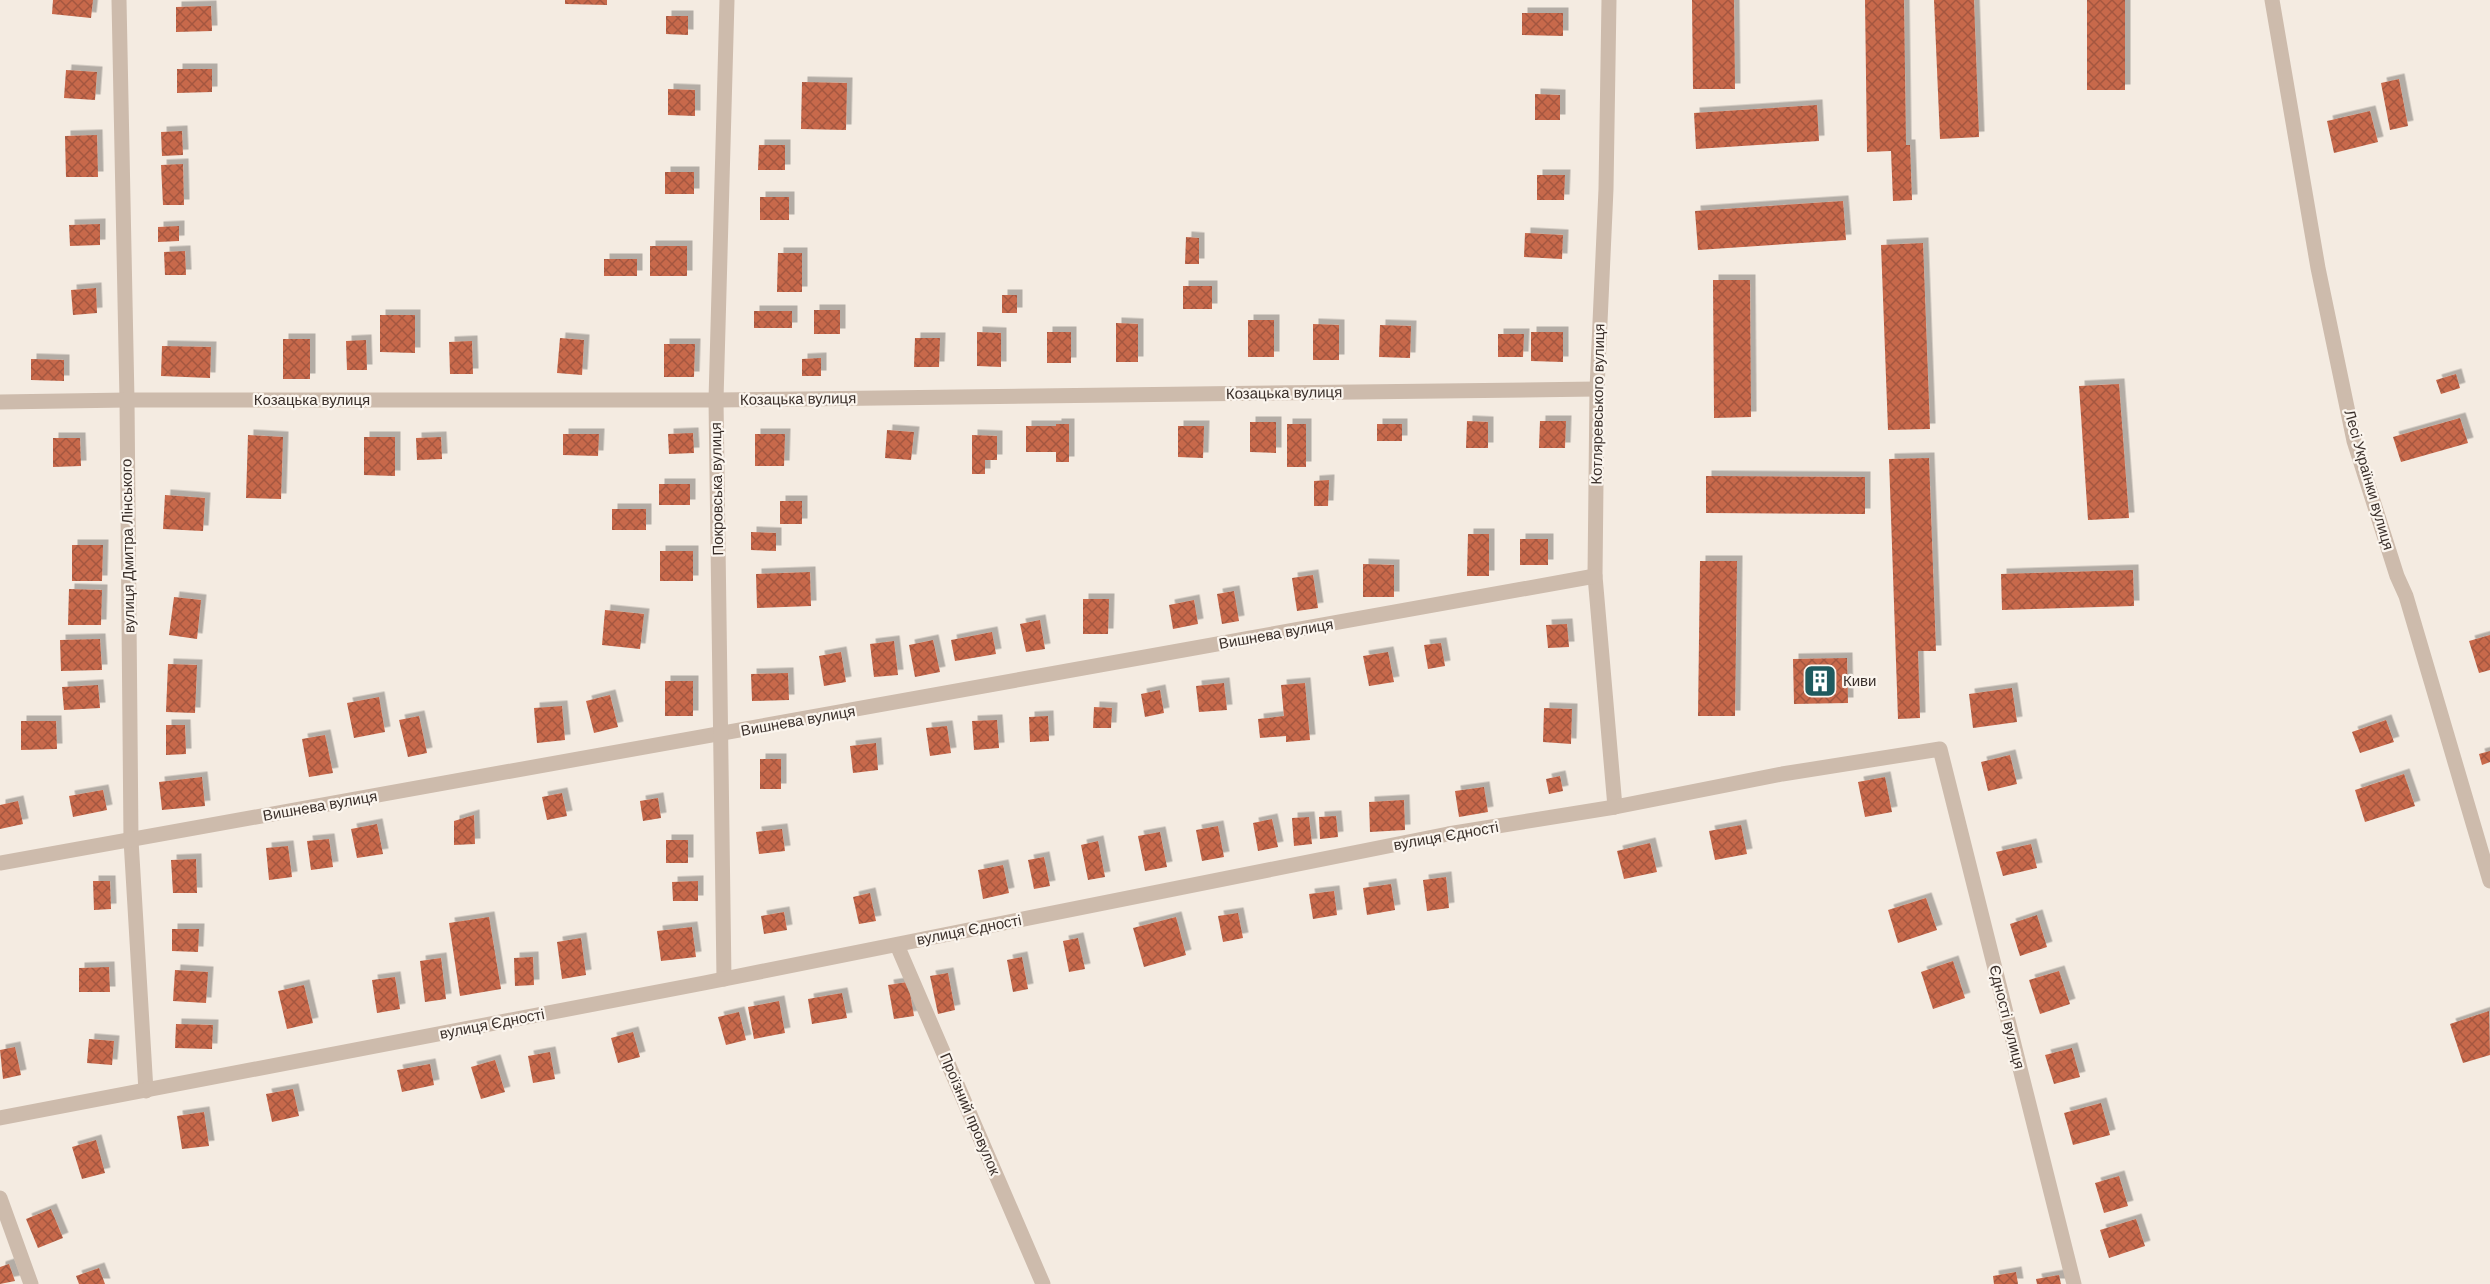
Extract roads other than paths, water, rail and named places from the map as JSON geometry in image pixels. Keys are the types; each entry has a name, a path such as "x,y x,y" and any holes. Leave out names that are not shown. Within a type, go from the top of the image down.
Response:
{"street":[{"name":"вулиця Дмитра Лінського","path":"119,0 127,399 130,840 146,1091"},
{"name":"Покровська вулиця","path":"724,979 716,400 727,0"},
{"name":"Котляревського вулиця","path":"1609,0 1606,189 1597,389 1595,576 1616,807"},
{"name":"Лесі Українки вулиця","path":"2272,0 2318,268 2354,441 2397,576 2406,596 2490,881"},
{"name":"Козацька вулиця","path":"0,402 127,399 716,400 1597,389"},
{"name":"Вишнева вулиця","path":"0,863 1595,576"},
{"name":"вулиця Єдності","path":"0,1118 724,979 1448,834 1616,807 1782,774 1940,749"},
{"name":"Єдності вулиця","path":"1940,749 2074,1284"},
{"name":"Проїзний провулок","path":"897,945 1043,1284"},
{"path":"0,1198 31,1284"}],"place":[{"name":"Киви","path":"1820,681"}]}
